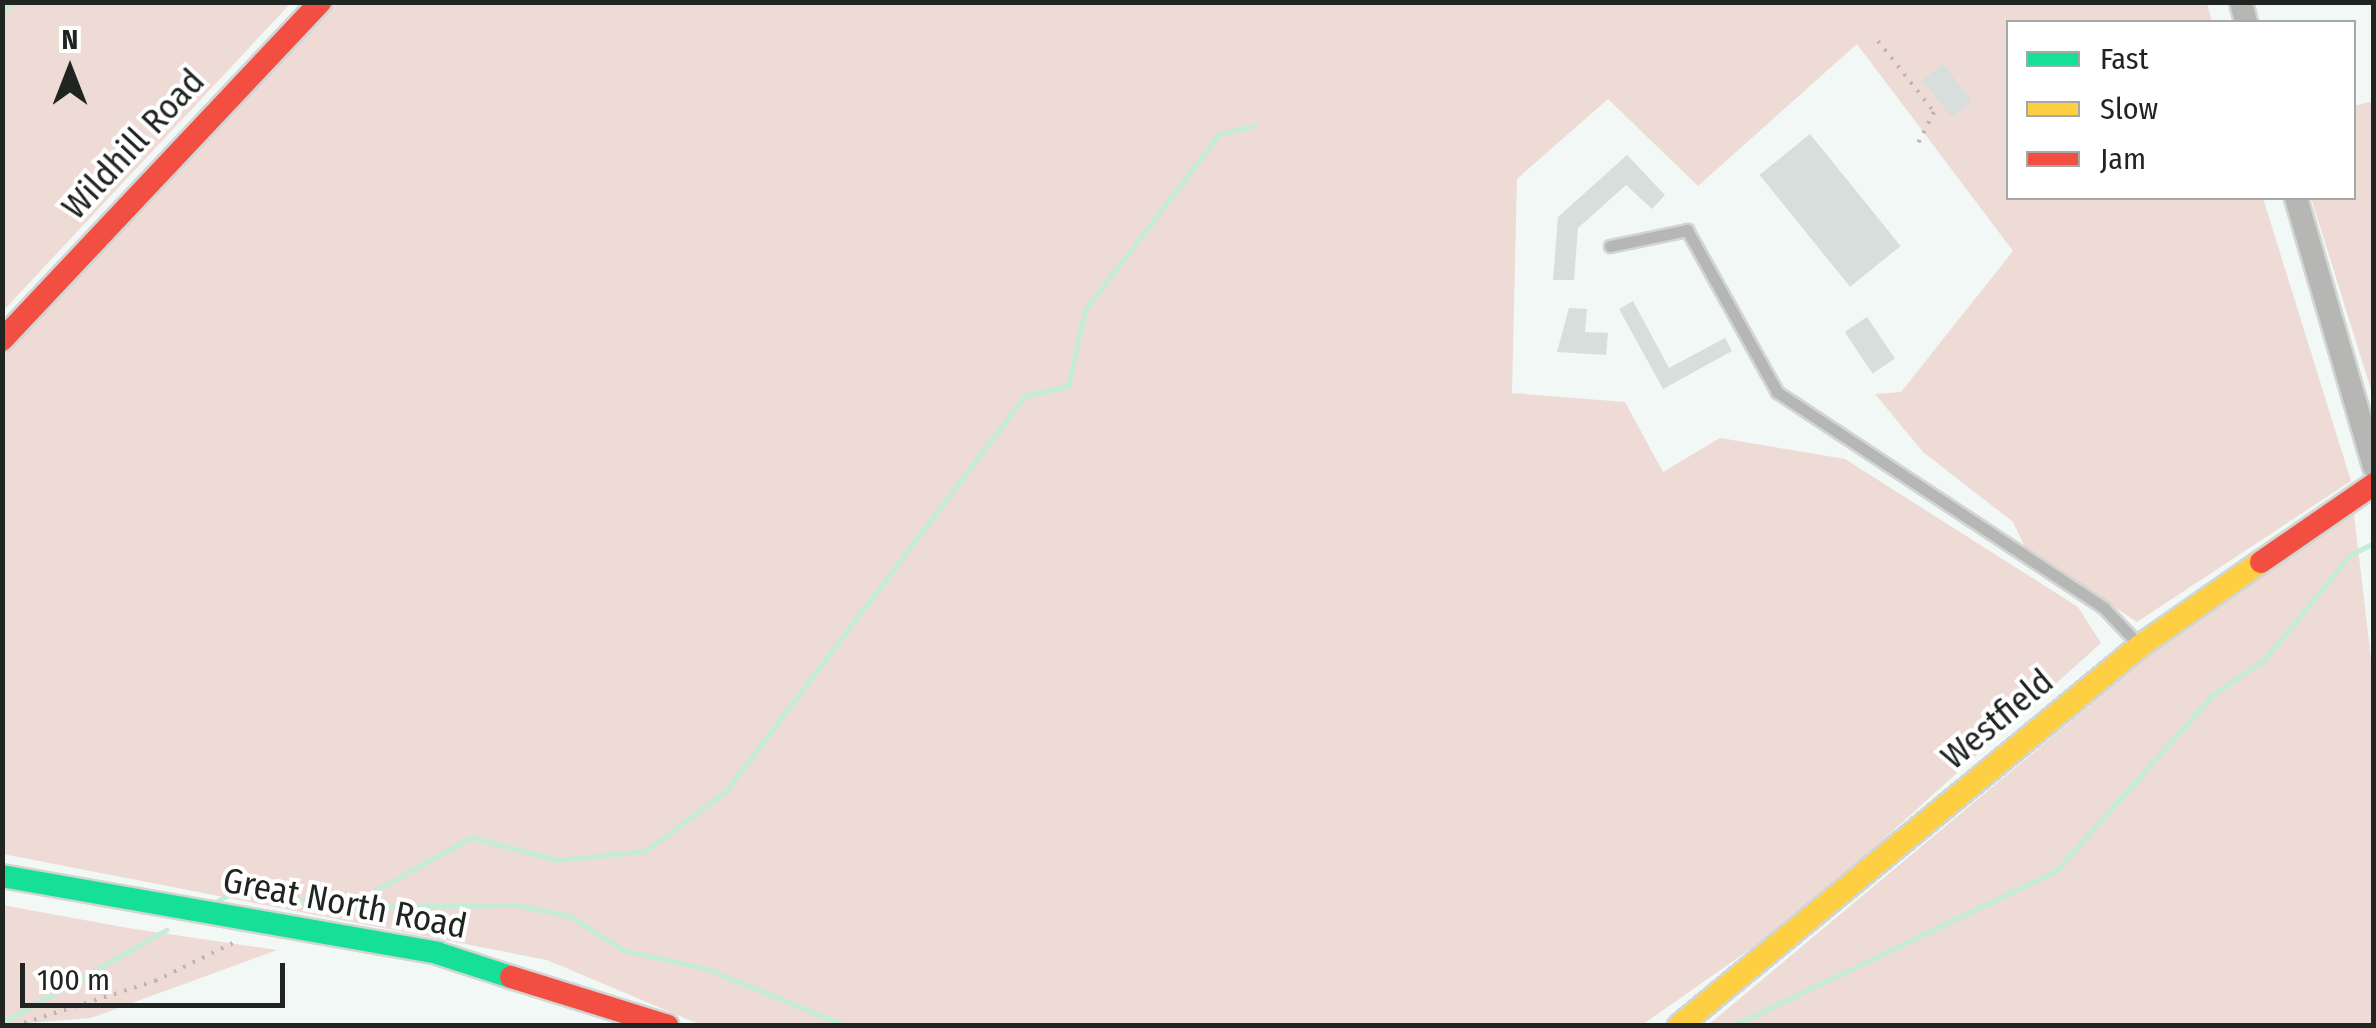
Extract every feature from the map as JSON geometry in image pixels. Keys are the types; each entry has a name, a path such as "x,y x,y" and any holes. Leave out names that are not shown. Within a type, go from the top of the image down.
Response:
{"street":[{"name":"Wildhill Road","path":"2,340 320,2"},
{"path":"2297,200 2374,467"},
{"name":"Westfield","path":"1679,1026 2140,646 2374,484"},
{"name":"Great North Road","path":"2,876 437,953 668,1026"}],"lane":[{"path":"1610,246 1686,230 1778,392 2104,608 2140,646"}],"path":[{"path":"1878,42 1934,112 1918,143"},
{"path":"14,1026 155,981 237,940"}],"shaded area":[{"path":"2,3 291,3 3,311"},
{"path":"336,3 2207,3 2211,20 2006,20 2006,200 2264,200 2351,481 2137,622 2025,547 2013,522 1923,452 1875,394 1901,392 2013,251 1857,44 1698,186 1608,99 1517,179 1512,393 1625,402 1663,472 1720,438 1845,459 2078,607 2101,643 1803,912 1642,1025 701,1025 547,960 3,854 3,357"},
{"path":"2374,101 2373,396 2312,200 2356,200 2356,106"},
{"path":"2354,514 2374,684 2373,1025 1707,1026 2182,628"},
{"path":"2,905 277,950 91,1018 3,1025"}],"building":[{"path":"1943,64 1972,101 1951,117 1923,80"},
{"path":"1810,134 1901,246 1850,287 1759,175"},
{"path":"1627,155 1665,195 1652,209 1626,185 1578,228 1574,280 1553,280 1558,217"},
{"path":"1633,301 1669,368 1725,338 1732,351 1663,389 1619,309"},
{"path":"1569,308 1587,309 1585,332 1608,333 1606,355 1557,352"},
{"path":"1867,317 1895,358 1873,374 1845,332"}],"waterway":[{"path":"2,14 13,2"},
{"path":"346,907 471,837 557,860 645,851 725,792 1025,396 1068,386 1085,310 1219,134 1254,126"},
{"path":"1732,1026 2056,871 2213,694 2264,660 2350,555 2374,543"},
{"path":"219,900 238,890 346,907 515,905 570,916 623,950 707,969 847,1026"},
{"path":"2,1023 166,930"}],"traffic: fast":[{"path":"2,876 437,953 511,977"}],"traffic: slow":[{"path":"1679,1026 2140,646 2261,562"}],"traffic: jam":[{"path":"2,340 320,2"},
{"path":"2261,562 2374,484"},
{"path":"511,977 668,1026"}]}
